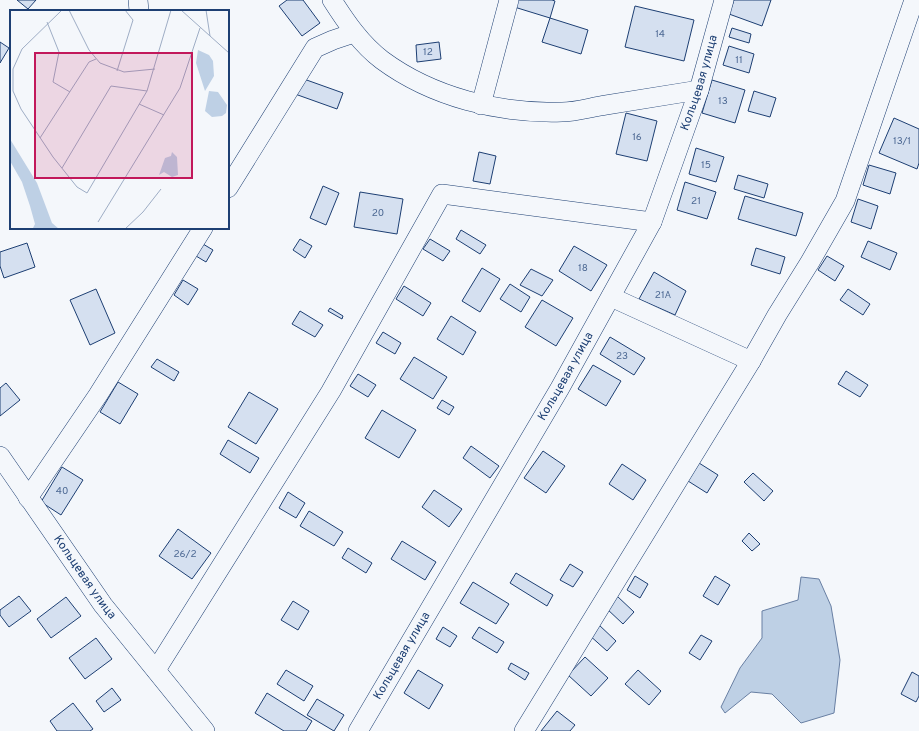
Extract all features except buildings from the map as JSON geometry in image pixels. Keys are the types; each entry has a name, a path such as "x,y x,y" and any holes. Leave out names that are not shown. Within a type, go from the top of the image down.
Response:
{"street":[{"path":"138,0 139,10"},
{"path":"332,0 354,33 382,60 403,73 442,93 482,105 522,111 563,112 699,90"},
{"path":"482,105 508,0"},
{"name":"Кольцевая улица","path":"358,731 556,395 652,222 699,90 724,0"},
{"path":"524,731 751,361 845,201 914,0"},
{"path":"229,186 315,48 354,33"},
{"path":"156,670 331,391 442,194 652,222"},
{"path":"28,498 98,395 202,229"},
{"path":"611,297 751,361"},
{"name":"Кольцевая улица","path":"0,456 103,605 204,731"}],"water":[{"path":"801,577 819,579 831,606 840,660 834,713 801,723 772,694 751,692 725,713 721,707 740,668 762,638 762,611 798,600"}]}
